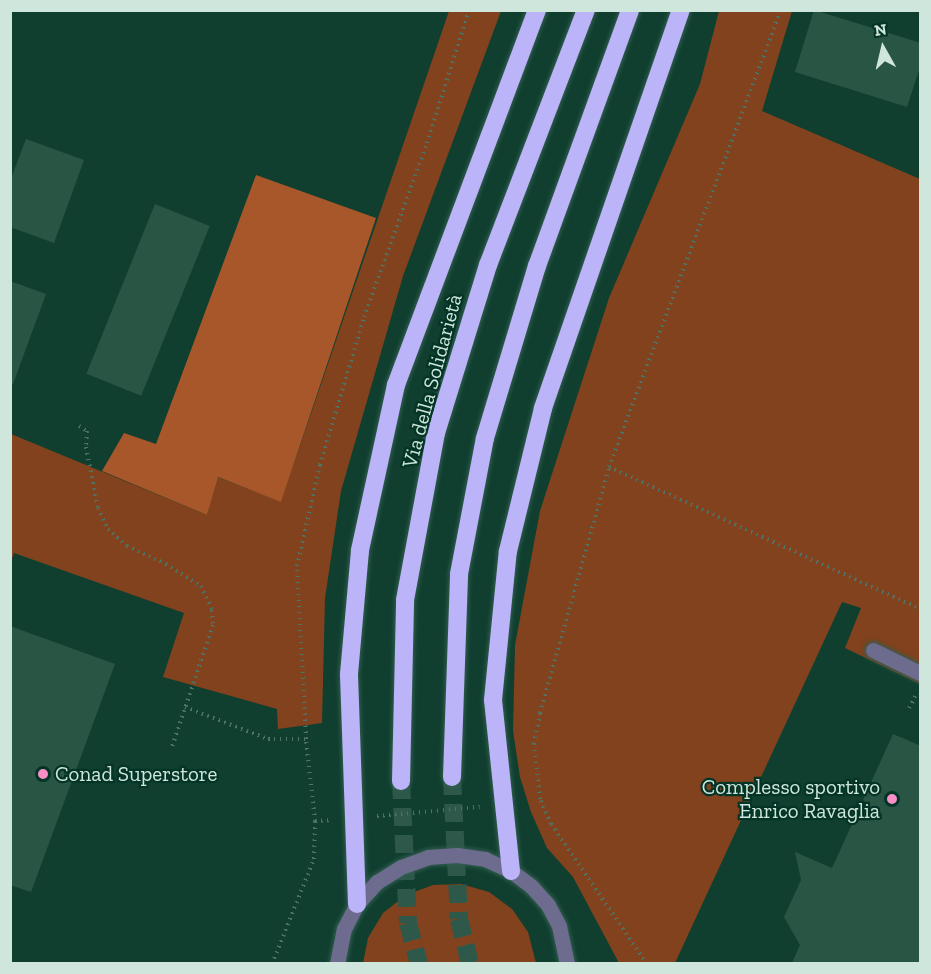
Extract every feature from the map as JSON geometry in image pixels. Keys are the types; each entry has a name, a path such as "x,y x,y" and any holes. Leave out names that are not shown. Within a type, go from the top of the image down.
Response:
{"highway":[{"path":"357,904 349,674 360,550 396,385 537,10"},
{"name":"Via della Solidarietà","path":"401,781 405,600 436,433 488,265 586,10"},
{"path":"452,777 459,574 485,438 537,266 630,10"},
{"path":"512,871 493,700 508,551 543,408 681,10"}],"street":[{"path":"873,650 921,673"},
{"path":"335,961 344,929 357,904 377,882 401,867 428,857 457,855 485,859 512,871 531,886 548,905 559,926 566,957 575,963"}],"path":[{"path":"315,821 306,739 297,566 317,477 364,317 427,143 469,10"},
{"path":"647,963 551,824 540,800 535,753 540,713 609,467 781,10"},
{"path":"79,426 87,431 86,447 98,508 108,529 127,546 166,564 201,586 212,610 213,625 172,747"},
{"path":"609,467 921,609"},
{"path":"185,707 268,739 306,739"}],"shaded area":[{"path":"449,11 501,11 403,276 341,491 325,598 322,723 278,729 277,709 163,677 184,613 14,553 11,562 11,434 207,515 217,477 281,501"},
{"path":"719,11 792,11 762,111 920,179 920,684 845,648 861,608 842,602 675,963 619,963 573,877 547,848 531,812 520,777 513,731 515,645 540,511 609,298 700,84"},
{"path":"256,175 376,218 281,502 218,477 207,515 102,471 124,433 156,444"},
{"path":"461,884 489,892 512,909 528,932 536,963 363,963 368,938 383,913 406,895 433,885"}],"building":[{"path":"814,10 921,43 921,64 907,107 795,72"},
{"path":"26,139 84,160 54,243 10,227 10,181"},
{"path":"155,204 210,226 141,396 86,374"},
{"path":"10,281 46,294 13,384 10,384"},
{"name":"Conad Superstore","path":"10,626 115,664 31,892 10,885"},
{"name":"Complesso sportivo Enrico Ravaglia","path":"893,734 921,746 921,963 792,963 800,945 784,917 801,880 795,852 832,868"}],"tunnel":[{"path":"452,777 459,919 470,964"},
{"path":"401,781 408,923 419,964"}],"place":[{"name":"Conad Superstore","path":"43,774"},
{"name":"Complesso sportivo Enrico Ravaglia","path":"892,799"}]}
